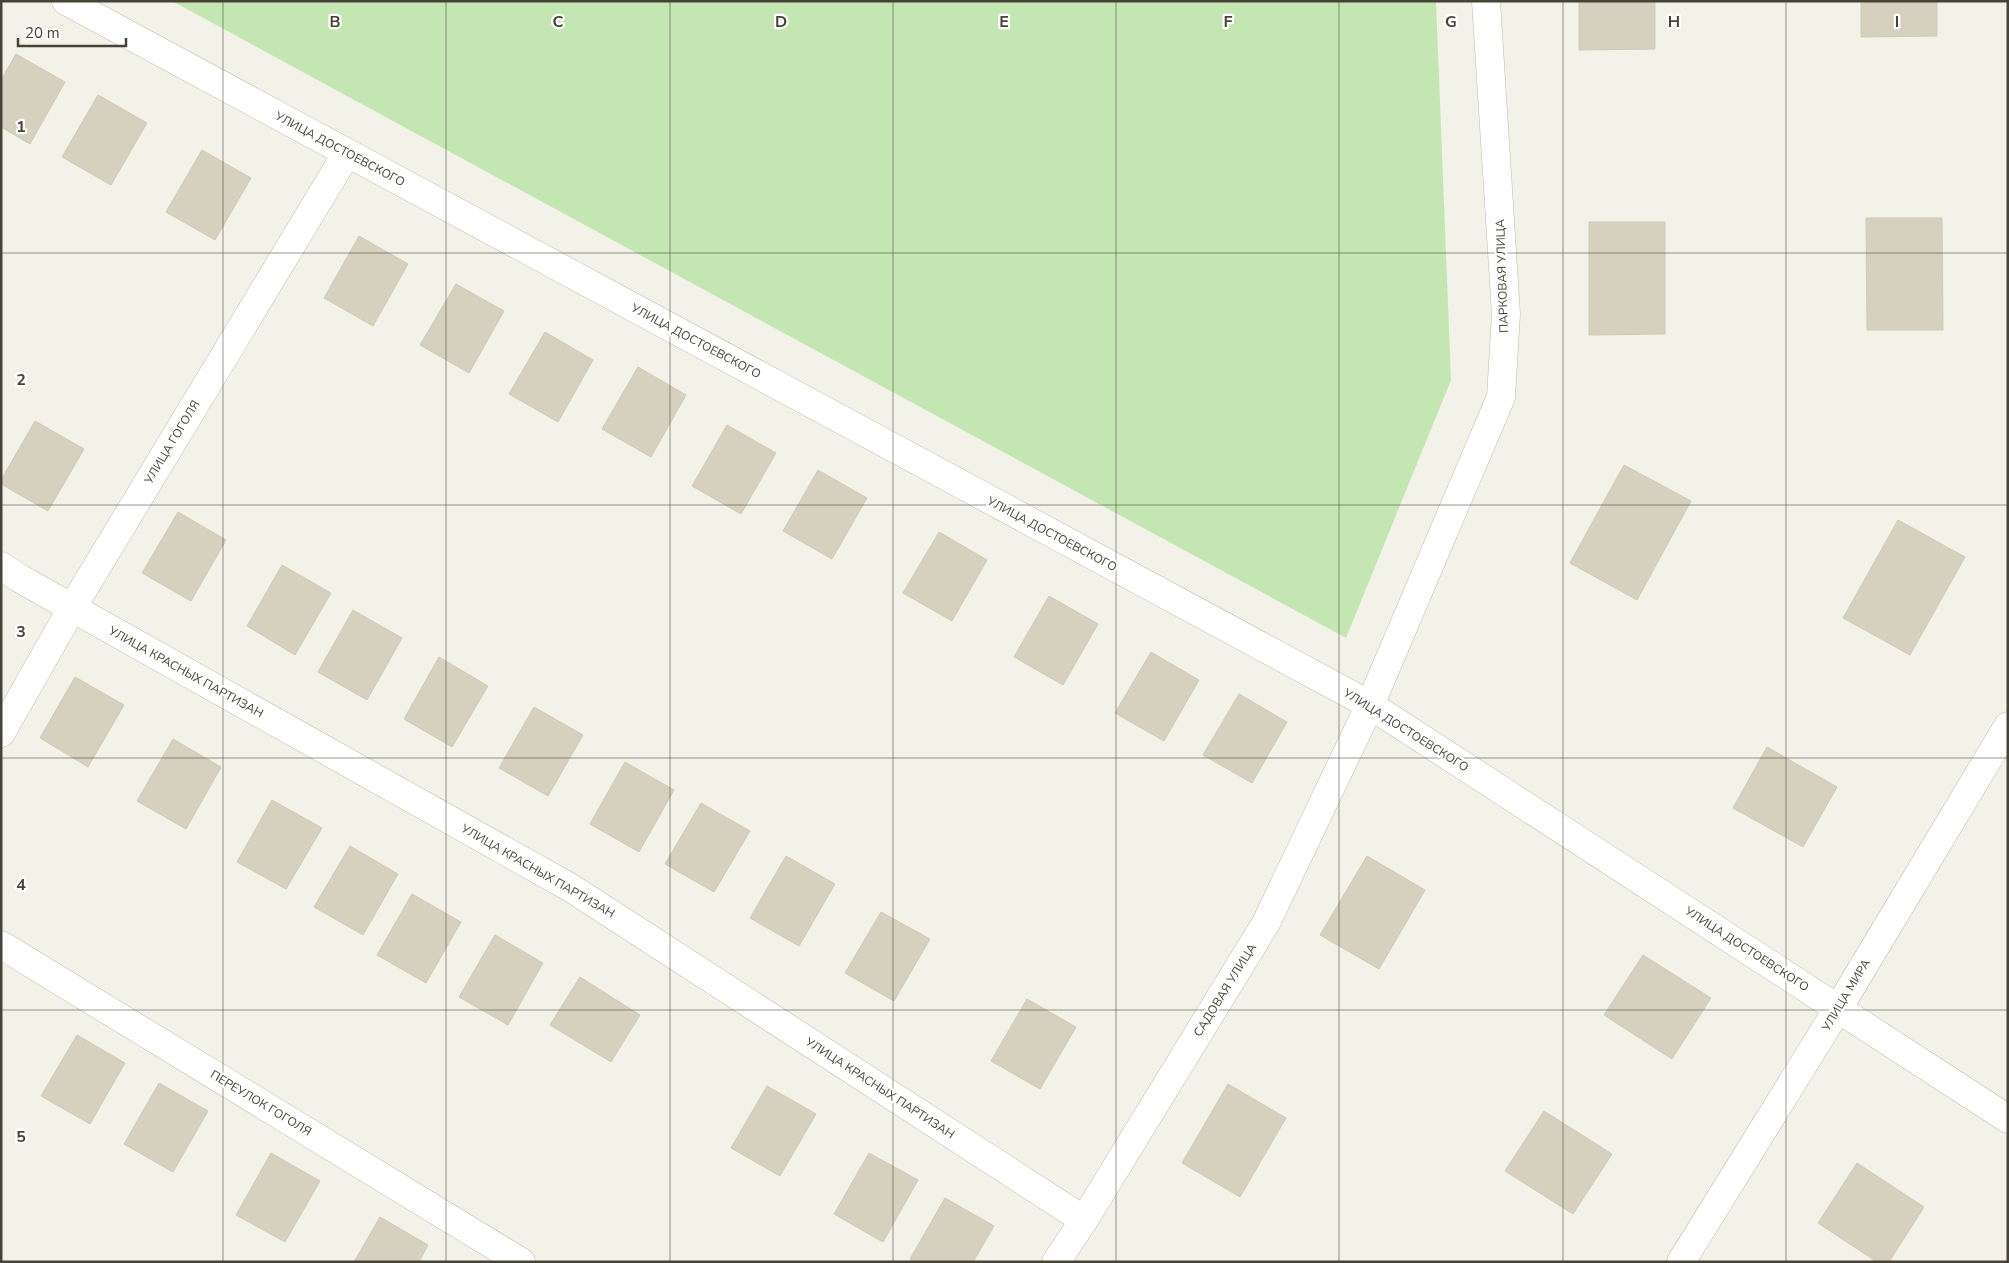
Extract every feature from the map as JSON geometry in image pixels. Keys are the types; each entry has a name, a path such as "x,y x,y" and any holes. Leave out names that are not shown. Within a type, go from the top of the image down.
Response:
{"street":[{"name":"УЛИЦА ДОСТОЕВСКОГО","path":"66,1 1370,705 1839,1007 2008,1119"},
{"name":"ПАРКОВАЯ УЛИЦА","path":"1370,705 1501,397 1506,314 1486,1"},
{"name":"УЛИЦА ГОГОЛЯ","path":"1,733 72,608 347,153"},
{"name":"УЛИЦА КРАСНЫХ ПАРТИЗАН","path":"1,566 72,608 571,888 1084,1220"},
{"name":"САДОВАЯ УЛИЦА","path":"1056,1262 1084,1220 1266,923 1370,705"},
{"name":"УЛИЦА МИРА","path":"1681,1262 1839,1007 2008,726"},
{"name":"ПЕРЕУЛОК ГОГОЛЯ","path":"1,945 520,1262"}],"green space":[{"path":"172,1 1436,1 1451,380 1346,638"}],"building":[{"path":"1579,1 1655,1 1655,49 1579,50"},
{"path":"1861,1 1937,1 1937,36 1861,37"},
{"path":"16,54 65,82 30,144 1,127 1,80"},
{"path":"98,95 147,123 111,185 62,157"},
{"path":"202,150 251,178 215,240 166,212"},
{"path":"1866,218 1942,218 1943,330 1867,330"},
{"path":"1589,222 1665,222 1665,334 1589,335"},
{"path":"359,236 408,264 373,326 324,298"},
{"path":"456,284 504,311 469,373 420,345"},
{"path":"545,332 593,360 558,422 509,394"},
{"path":"638,367 686,395 651,457 602,429"},
{"path":"35,421 84,449 48,511 1,484 1,480"},
{"path":"727,425 776,453 741,514 692,486"},
{"path":"1624,465 1691,501 1637,600 1570,563"},
{"path":"818,470 867,498 832,559 783,531"},
{"path":"178,512 226,540 191,601 142,573"},
{"path":"1898,520 1965,557 1910,655 1843,618"},
{"path":"939,532 987,560 952,621 903,593"},
{"path":"282,565 331,593 295,655 247,626"},
{"path":"1049,596 1098,624 1063,685 1014,657"},
{"path":"353,610 402,638 367,700 318,672"},
{"path":"1151,652 1199,680 1164,741 1115,713"},
{"path":"439,657 488,686 452,747 404,719"},
{"path":"75,677 124,705 88,767 40,738"},
{"path":"1239,694 1287,722 1252,783 1203,755"},
{"path":"534,707 583,735 548,796 499,768"},
{"path":"173,739 221,767 186,829 137,801"},
{"path":"1767,747 1837,787 1803,847 1733,808"},
{"path":"625,762 674,790 639,852 590,824"},
{"path":"272,800 322,828 286,889 237,862"},
{"path":"701,803 750,831 714,892 665,864"},
{"path":"350,846 398,874 363,935 314,907"},
{"path":"786,856 835,884 799,946 750,918"},
{"path":"1367,856 1425,890 1379,969 1320,935"},
{"path":"412,894 461,922 426,983 377,955"},
{"path":"881,912 930,939 894,1001 845,973"},
{"path":"495,935 543,963 508,1025 459,997"},
{"path":"1643,955 1711,998 1672,1059 1604,1015"},
{"path":"580,977 640,1015 611,1062 550,1025"},
{"path":"1027,999 1076,1027 1040,1089 991,1061"},
{"path":"77,1035 125,1063 90,1124 41,1096"},
{"path":"159,1083 208,1111 173,1172 124,1144"},
{"path":"1228,1084 1286,1118 1240,1197 1182,1163"},
{"path":"767,1086 816,1114 780,1176 731,1148"},
{"path":"1544,1111 1612,1154 1573,1214 1505,1171"},
{"path":"271,1153 320,1181 285,1242 236,1215"},
{"path":"869,1153 918,1180 883,1242 834,1214"},
{"path":"1857,1163 1924,1207 1889,1262 1877,1262 1818,1223"},
{"path":"945,1198 994,1226 973,1262 914,1262 910,1259"},
{"path":"380,1217 428,1245 419,1262 354,1262"}]}
